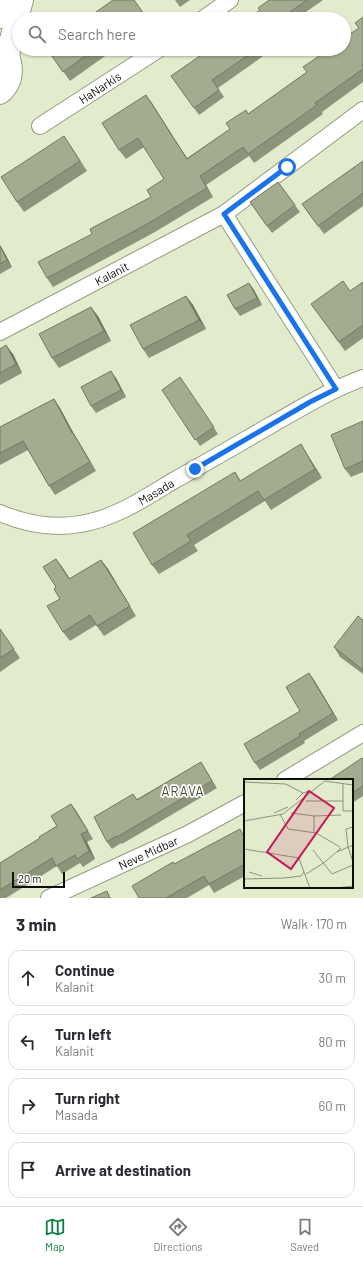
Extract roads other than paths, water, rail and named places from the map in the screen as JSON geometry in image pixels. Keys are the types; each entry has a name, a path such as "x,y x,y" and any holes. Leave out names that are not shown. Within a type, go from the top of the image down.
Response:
{"street":[{"path":"0,17 7,0"},
{"path":"19,12 22,0"},
{"path":"213,12 230,0"},
{"path":"0,93 5,89 10,79 11,68 4,53 12,35"},
{"name":"HaNarkis","path":"40,126 148,56"},
{"name":"Kalanit","path":"0,332 224,214 363,110"},
{"path":"224,214 336,389"},
{"name":"Masada","path":"0,513 17,520 45,526 69,526 98,520 114,514 146,497 310,402 363,378"},
{"path":"287,779 363,733"},
{"name":"Neve Midbar","path":"49,898 188,834 244,804"}],"district":[{"name":"ARAVA","path":"183,791"}]}
